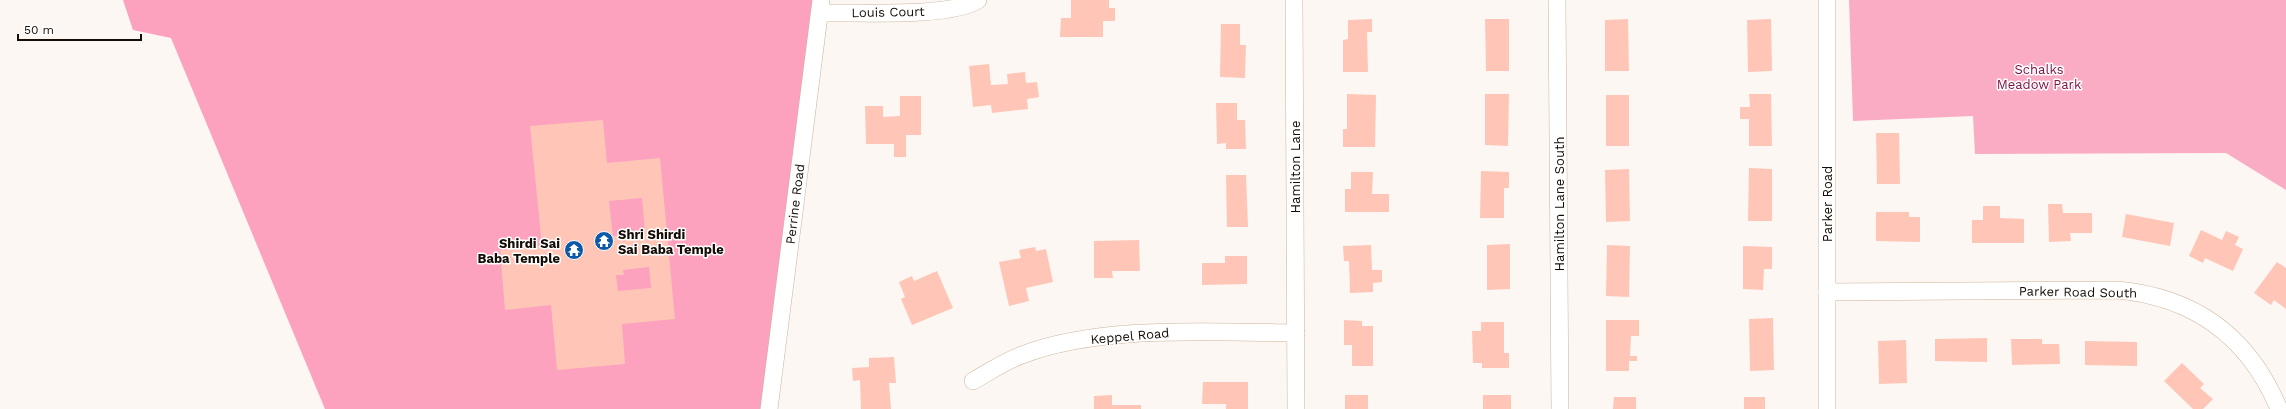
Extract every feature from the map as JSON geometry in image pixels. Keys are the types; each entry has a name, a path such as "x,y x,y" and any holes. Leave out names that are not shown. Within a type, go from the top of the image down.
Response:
{"street":[{"name":"Louis Court","path":"821,6 945,11 970,5 978,0"},
{"name":"Hamilton Lane","path":"1294,0 1296,333"},
{"name":"Hamilton Lane South","path":"1557,0 1560,409"},
{"name":"Parker Road","path":"1827,0 1827,409"},
{"name":"Perrine Road","path":"769,409 821,6"},
{"name":"Parker Road South","path":"1827,292 2117,290 2159,297 2198,312 2237,343 2254,362 2268,383 2279,409"},
{"name":"Keppel Road","path":"973,381 1021,355 1058,344 1112,336 1176,332 1296,333"},
{"path":"1296,333 1296,409"}],"green space":[{"name":"Schalks Meadow Park","path":"1849,0 2286,0 2286,190 2226,153 1975,154 1973,116 1853,121"}],"shaded area":[{"path":"123,0 820,0 768,409 325,409 171,38 133,30"}],"building":[{"path":"1071,0 1109,0 1109,8 1115,8 1115,21 1103,21 1103,37 1060,37 1061,18 1071,18"},
{"path":"1372,19 1372,32 1367,32 1368,72 1343,72 1343,40 1348,39 1348,20"},
{"path":"1485,19 1509,19 1509,71 1486,71"},
{"path":"1628,19 1629,71 1605,71 1605,20"},
{"path":"1771,19 1772,71 1748,72 1747,20"},
{"path":"1221,24 1240,24 1240,45 1246,45 1245,78 1220,77"},
{"path":"989,64 991,85 1008,84 1007,74 1025,72 1026,83 1037,82 1039,97 1027,99 1028,109 992,113 991,105 973,107 969,66"},
{"path":"1347,94 1376,95 1375,147 1343,147 1343,129 1347,129"},
{"path":"1485,94 1509,94 1508,146 1485,145"},
{"path":"1749,94 1771,94 1772,146 1749,146 1749,119 1740,119 1740,107 1750,107"},
{"path":"1606,95 1629,95 1629,146 1606,146"},
{"path":"900,96 921,96 921,135 906,135 906,157 894,157 894,144 866,144 865,106 883,106 883,117 900,116"},
{"path":"1216,103 1237,103 1237,120 1245,120 1246,149 1226,149 1226,143 1217,144"},
{"name":"Shri Shirdi Sai Baba Temple","path":"603,120 607,163 660,158 675,319 622,324 625,364 557,370 551,305 505,310 500,250 542,246 530,126","holes":["642,198 645,233 613,236 609,201","649,267 651,288 618,291 616,275 624,275 623,270"]},
{"path":"1876,133 1899,133 1900,184 1877,184"},
{"path":"1749,168 1772,169 1772,221 1748,221"},
{"path":"1629,169 1630,221 1606,222 1605,170"},
{"path":"1481,171 1509,172 1509,188 1504,188 1504,218 1480,218"},
{"path":"1351,172 1373,172 1372,194 1389,194 1389,212 1345,212 1345,189 1351,189"},
{"path":"1226,175 1246,175 1248,227 1227,227"},
{"path":"2048,204 2062,204 2063,213 2092,213 2092,233 2070,233 2071,241 2049,242"},
{"path":"1983,206 2000,206 2000,218 2024,219 2024,243 1972,243 1972,220 1983,220"},
{"path":"1876,212 1909,212 1909,217 1920,217 1920,242 1876,241"},
{"path":"2126,214 2174,223 2170,246 2122,237"},
{"path":"2201,230 2222,240 2226,231 2239,237 2235,245 2243,249 2233,271 2205,258 2203,263 2189,256"},
{"path":"1139,240 1140,271 1112,271 1113,278 1094,278 1094,241"},
{"path":"1510,244 1510,289 1487,290 1487,245"},
{"path":"1371,245 1372,270 1382,270 1382,282 1373,283 1373,292 1350,293 1349,261 1344,261 1343,246"},
{"path":"1607,245 1630,246 1629,297 1606,296"},
{"path":"1743,246 1772,247 1772,269 1764,269 1763,290 1743,289"},
{"path":"1035,247 1036,251 1046,249 1053,282 1026,288 1029,301 1009,306 999,262 1021,258 1019,250"},
{"path":"1225,256 1247,256 1247,284 1202,285 1202,263 1225,263"},
{"path":"2277,262 2286,268 2286,309 2274,300 2271,305 2254,293"},
{"path":"937,271 953,308 912,325 901,299 905,297 899,282 912,276 914,281"},
{"path":"1773,318 1774,370 1750,371 1749,319"},
{"path":"1344,320 1362,321 1362,326 1373,326 1373,366 1352,366 1352,345 1344,345"},
{"path":"1606,320 1639,320 1639,336 1631,336 1630,356 1637,356 1637,361 1629,361 1629,371 1606,371"},
{"path":"1481,322 1504,322 1504,353 1509,353 1509,368 1482,368 1482,363 1473,363 1472,331 1481,331"},
{"path":"1987,338 1987,362 1935,361 1935,339"},
{"path":"2011,339 2042,339 2042,344 2059,344 2060,364 2012,365"},
{"path":"1906,340 1907,383 1879,384 1878,341"},
{"path":"2085,341 2137,342 2137,366 2085,365"},
{"path":"894,357 896,383 889,383 891,409 861,409 860,380 853,381 852,368 869,367 869,358"},
{"path":"2182,363 2204,384 2200,388 2213,399 2203,409 2193,409 2164,381"},
{"path":"1203,382 1248,382 1248,409 1226,409 1226,404 1202,404"},
{"path":"1112,395 1112,405 1141,405 1141,409 1094,409 1094,396"},
{"path":"1345,395 1368,395 1368,409 1345,409"},
{"path":"1483,395 1511,395 1511,409 1483,409"},
{"path":"1614,397 1636,397 1636,409 1613,409"},
{"path":"1744,397 1765,397 1765,409 1744,409"}],"place":[{"name":"Shri Shirdi Sai Baba Temple","path":"604,241"},
{"name":"Shirdi Sai Baba Temple","path":"574,250"}]}
